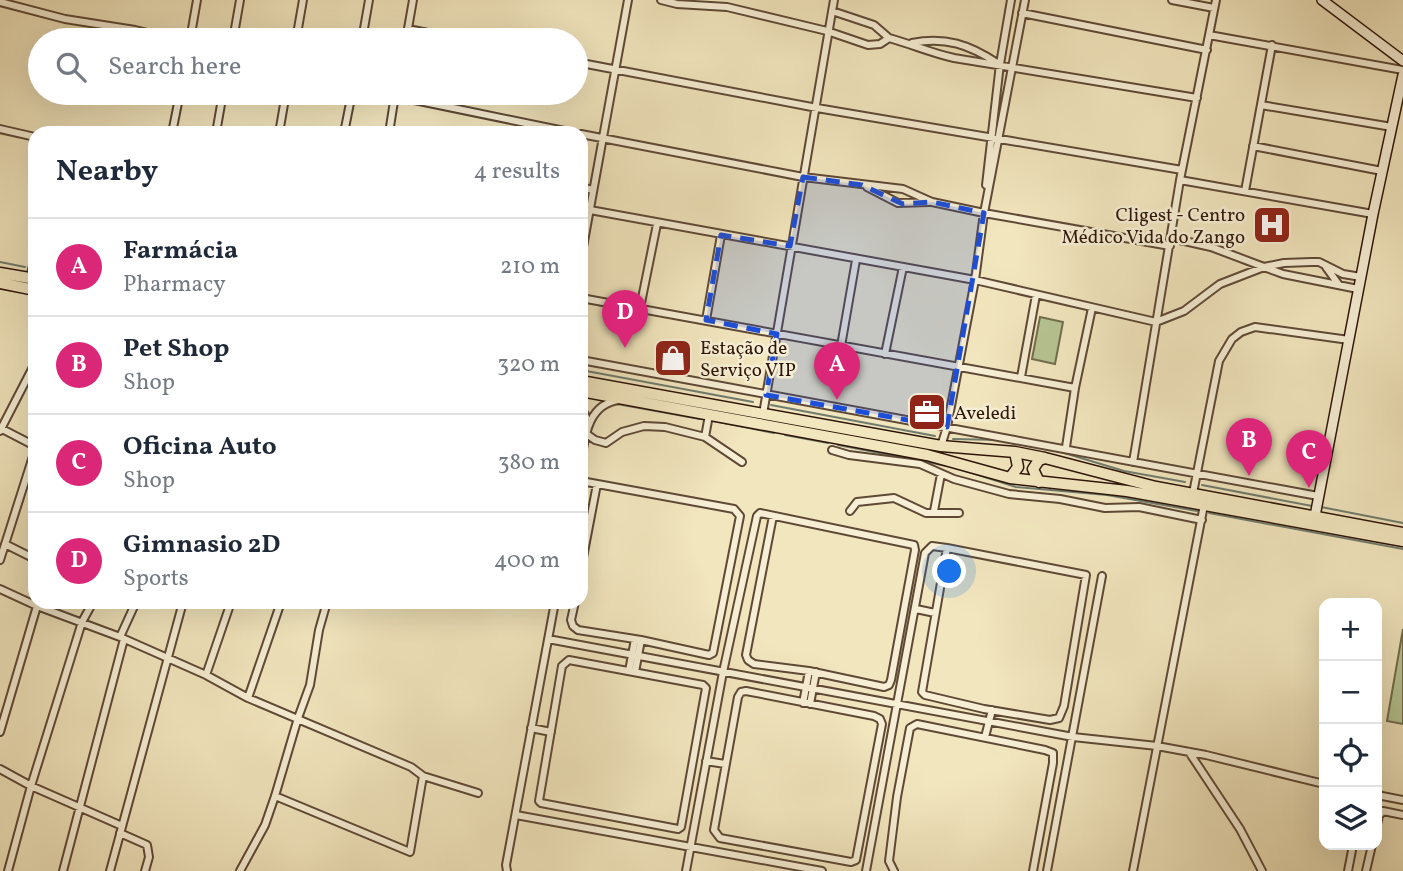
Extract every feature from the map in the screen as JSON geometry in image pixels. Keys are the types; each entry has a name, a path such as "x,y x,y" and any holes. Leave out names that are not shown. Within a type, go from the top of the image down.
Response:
{"main road":[{"path":"0,273 28,278"},
{"path":"0,283 28,289"},
{"path":"588,382 941,446 1014,452 1137,483 1195,484 1316,506 1403,533"},
{"path":"588,392 709,418 939,458 1010,478 1127,491 1203,512 1403,541"},
{"path":"1010,478 1018,467 1014,452"},
{"path":"1039,482 1033,469 1039,460 1045,458"}],"street":[{"path":"192,28 197,0"},
{"path":"235,28 240,0"},
{"path":"298,28 303,0"},
{"path":"364,28 369,0"},
{"path":"408,28 413,0"},
{"path":"588,218 628,0"},
{"path":"661,0 677,4 727,7 827,31 868,45 880,44 889,38"},
{"path":"712,0 727,7"},
{"path":"763,414 834,0"},
{"path":"941,446 975,280 990,136 1011,0"},
{"path":"984,213 1025,0"},
{"path":"1172,0 1214,8"},
{"path":"1133,462 1180,180 1216,0"},
{"path":"1322,0 1403,61"},
{"path":"0,2 65,19 120,28"},
{"path":"832,12 874,25 889,38 910,43 932,53 1197,98"},
{"path":"1022,13 1207,50"},
{"path":"1209,35 1403,70"},
{"path":"910,43 932,39 957,44 980,51 1000,64"},
{"path":"1245,191 1272,45"},
{"path":"588,64 817,108 1182,170"},
{"path":"588,361 1066,447 1133,462 1195,484 1316,506 1403,75"},
{"path":"173,126 178,105"},
{"path":"217,126 221,105"},
{"path":"280,126 284,105"},
{"path":"346,126 349,105"},
{"path":"390,126 394,105"},
{"path":"446,105 542,126"},
{"path":"1261,105 1392,127"},
{"path":"0,129 28,135"},
{"path":"588,136 803,177 903,188 932,202 1170,246"},
{"path":"1253,146 1382,171"},
{"path":"1180,180 1373,214"},
{"path":"862,185 903,204 932,202"},
{"path":"588,189 593,190"},
{"path":"590,210 975,280 1156,322 1184,311 1220,284 1284,262 1311,262 1325,265 1343,274 1361,276"},
{"path":"640,308 657,224"},
{"path":"706,320 721,235"},
{"path":"1171,237 1211,247 1283,274 1358,289"},
{"path":"841,346 856,260"},
{"path":"1325,265 1339,285"},
{"path":"885,354 902,267"},
{"path":"1322,282 1343,274"},
{"path":"1021,377 1036,295"},
{"path":"588,299 1075,388"},
{"path":"1066,447 1092,308"},
{"path":"1195,484 1219,361 1233,339 1241,332 1255,327 1349,340"},
{"path":"28,376 0,429 28,444"},
{"path":"588,425 600,408 614,400 629,400"},
{"path":"705,437 709,418"},
{"path":"588,433 595,440 606,443 622,432 644,426 665,427 705,437 742,462"},
{"path":"832,450 849,455 920,464 941,474 1009,494 1060,499 1105,508 1139,507 1203,512 1133,871"},
{"path":"0,560 28,470"},
{"path":"934,511 941,474"},
{"path":"573,609 571,620 578,630 638,639 709,655 713,653 740,516 734,509 588,482"},
{"path":"588,527 597,484"},
{"path":"850,511 858,502 894,498 926,513 959,513"},
{"path":"686,871 723,672 757,516 763,512 914,545 889,685 884,687 813,672 754,664 748,660 746,655 773,516"},
{"path":"5,544 28,556"},
{"path":"866,871 927,549 932,546 947,548 1086,575 1064,706 1059,718 1050,720 988,709 925,695 922,692 947,548"},
{"path":"1048,871 1102,576"},
{"path":"742,585 759,589"},
{"path":"0,589 28,602"},
{"path":"0,732 36,609"},
{"path":"45,609 122,638 206,675 248,698 411,766 423,776 478,793"},
{"path":"8,871 31,786 82,622 89,609"},
{"path":"63,871 122,638 133,609"},
{"path":"110,871 181,609"},
{"path":"206,675 229,609"},
{"path":"248,698 279,609"},
{"path":"240,871 265,825 275,796 310,685 325,609"},
{"path":"507,871 554,609"},
{"path":"916,609 935,613"},
{"path":"548,639 1073,737 1157,746 1319,783"},
{"path":"632,671 638,639"},
{"path":"565,661 632,671 703,685 706,688 681,827 678,829 541,803 539,795 565,661"},
{"path":"806,703 813,672"},
{"path":"741,692 806,703 880,719 879,738 856,860 851,862 720,838 714,830 741,692"},
{"path":"982,736 988,709"},
{"path":"894,871 889,861 910,728 913,725 982,736 1053,753 1054,763 1033,871"},
{"path":"531,728 551,732"},
{"path":"1189,752 1240,828 1262,871"},
{"path":"706,761 725,764"},
{"path":"0,769 147,845 149,858 145,871"},
{"path":"275,796 410,852 423,776"},
{"path":"881,793 898,797"},
{"path":"1382,796 1403,800"},
{"path":"1382,812 1403,814"},
{"path":"516,815 822,871"},
{"path":"1348,871 1352,850"},
{"path":"1366,871 1371,850"}],"highlighted area":[{"path":"803,177 862,185 903,204 932,202 984,213 947,427 766,395 777,334 706,320 721,235 790,246"}],"green space":[{"path":"1040,317 1063,322 1055,364 1032,359"},
{"path":"1403,629 1403,724 1387,721"}],"waterway":[{"path":"0,262 25,267"},
{"path":"0,288 28,294"},
{"path":"588,371 753,402"},
{"path":"617,404 700,419"},
{"path":"771,405 935,436"},
{"path":"713,421 774,433"},
{"path":"785,435 828,443"},
{"path":"953,439 1001,440"},
{"path":"838,445 947,466"},
{"path":"1061,452 1124,471 1185,482"},
{"path":"953,467 1016,487 1107,495 1197,511"},
{"path":"1202,485 1312,506"},
{"path":"1321,507 1403,523"},
{"path":"1209,513 1403,549"}],"place":[{"name":"Cligest - Centro Médico Vida do Zango","path":"1272,225"},
{"name":"Gimnasio 2D","path":"625,348"},
{"name":"Estação de Serviço VIP","path":"673,358"},
{"name":"Farmácia","path":"837,400"},
{"name":"Aveledi","path":"927,412"},
{"name":"Pet Shop","path":"1249,476"},
{"name":"Oficina Auto","path":"1309,488"}]}
